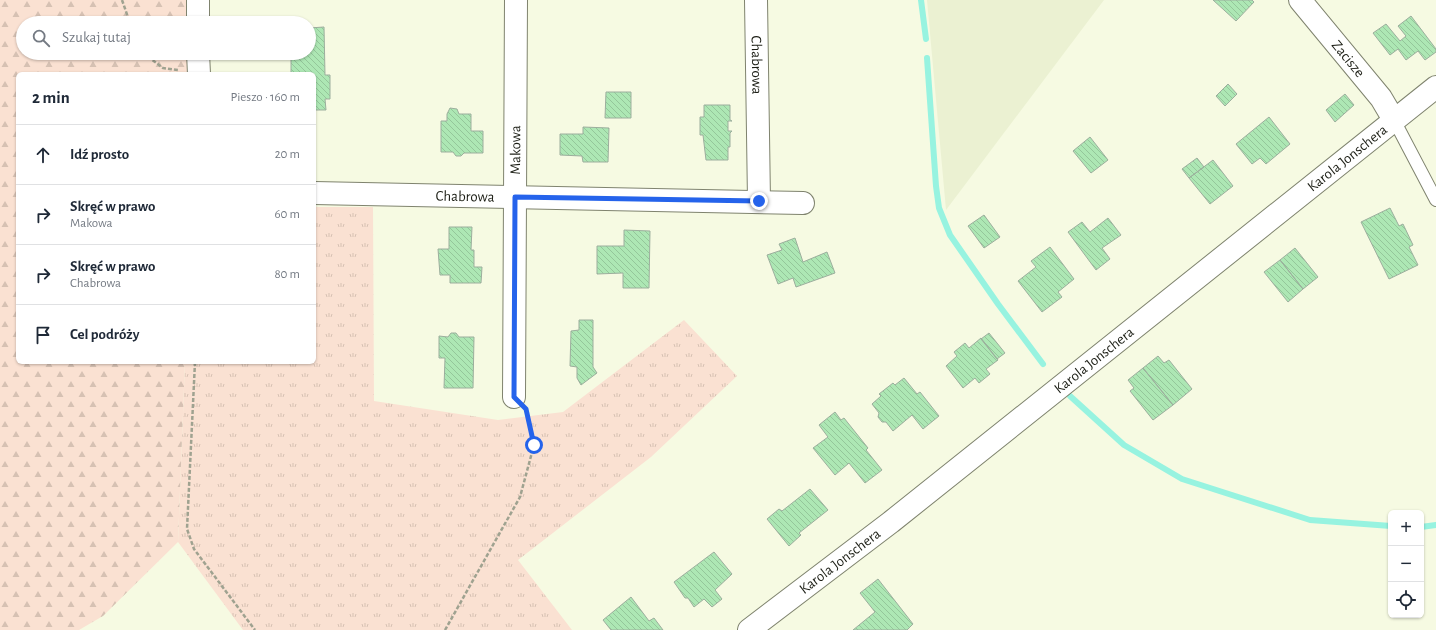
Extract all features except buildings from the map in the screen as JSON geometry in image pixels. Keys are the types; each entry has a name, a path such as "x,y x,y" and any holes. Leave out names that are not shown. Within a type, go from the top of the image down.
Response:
{"street":[{"path":"198,0 198,16"},
{"name":"Makowa","path":"514,397 516,0"},
{"name":"Chabrowa","path":"756,0 759,201"},
{"name":"Zacisze","path":"1300,0 1381,98 1394,120"},
{"name":"Karola Jonschera","path":"749,630 891,522 1436,87"},
{"name":"Chabrowa","path":"316,193 802,203"}],"lane":[{"path":"1394,120 1436,200"}],"path":[{"path":"122,0 128,16"},
{"path":"152,60 163,68 199,67"},
{"path":"195,364 187,529 194,549 255,630"},
{"path":"444,630 520,497 534,445 526,409 514,397"}],"shaded area":[{"path":"927,0 1104,0 946,210"}],"green space":[{"path":"0,0 188,0 188,16 16,16 16,60 188,60 189,72 16,72 16,364 185,364 178,542 103,616 79,630 0,630"},
{"path":"316,207 373,207 374,401 498,420 563,412 684,320 737,376 651,457 518,560 572,630 243,630 178,542 185,364 316,364"}],"waterway":[{"path":"921,0 926,39"},
{"path":"927,58 936,186 939,208 950,235 998,304 1043,364"},
{"path":"1070,396 1124,445 1182,479 1310,520 1388,526"},
{"path":"1424,527 1436,525"}],"route":[{"path":"534,445 526,409 514,397 515,197 759,201"}]}
